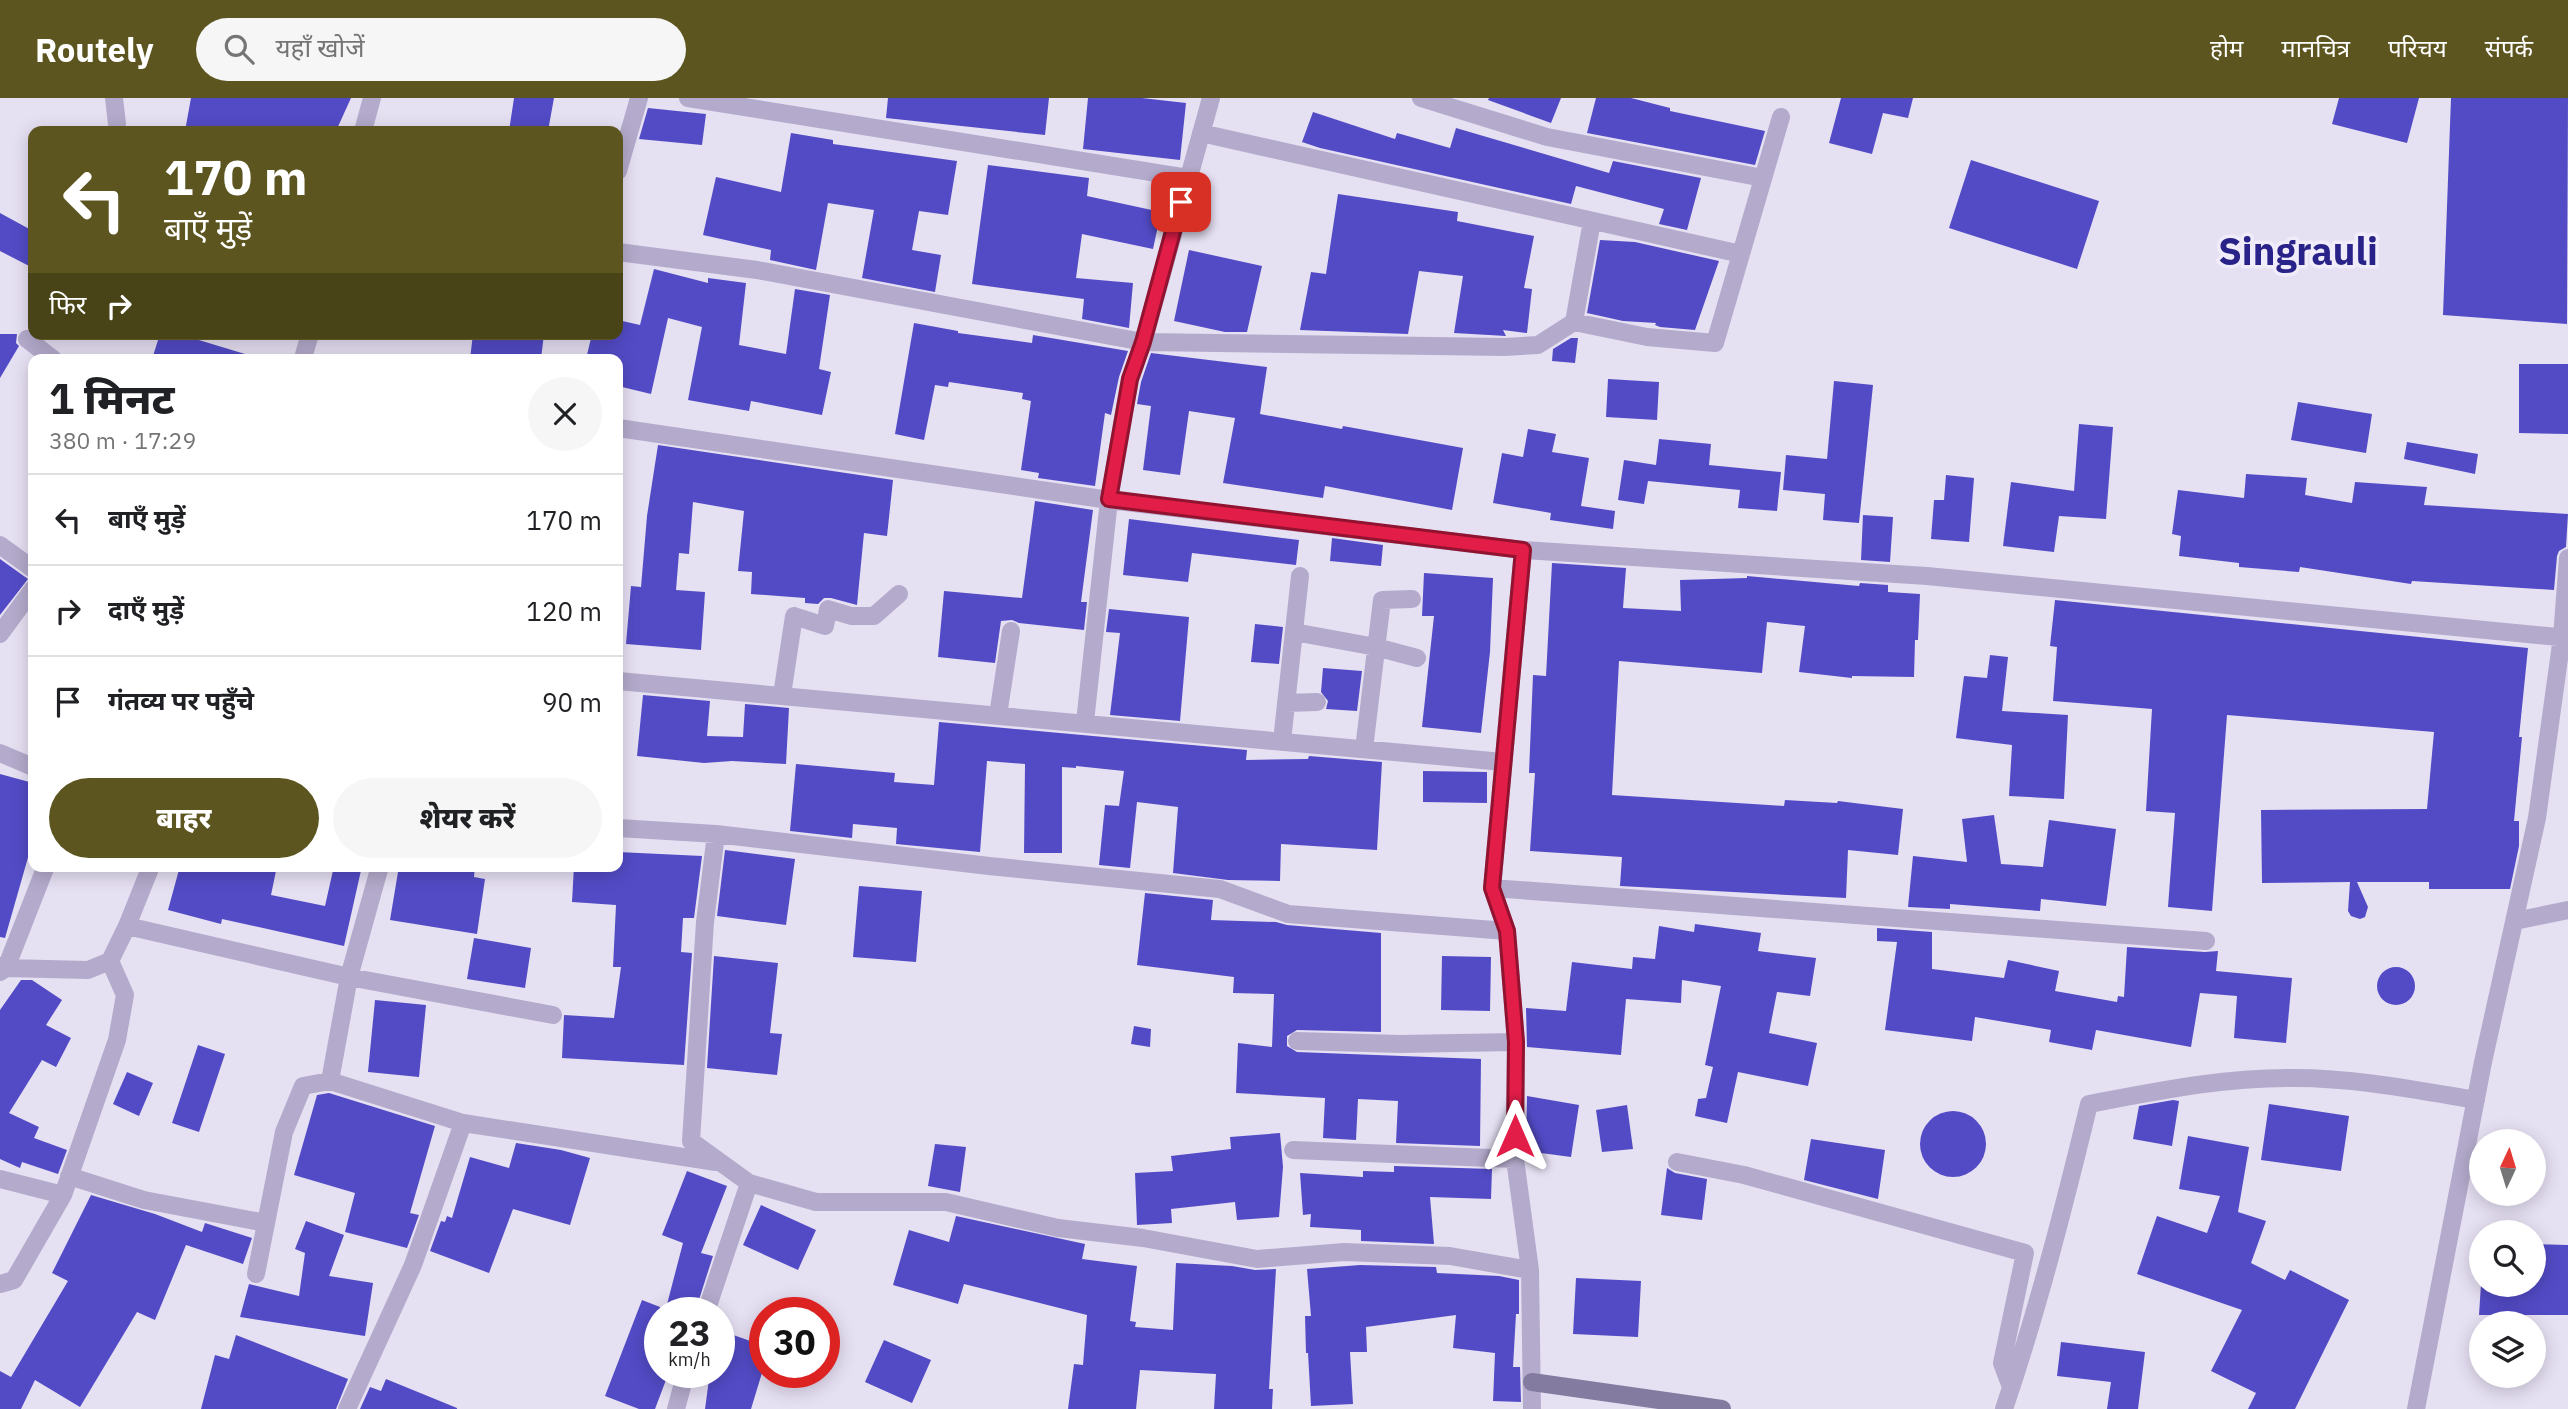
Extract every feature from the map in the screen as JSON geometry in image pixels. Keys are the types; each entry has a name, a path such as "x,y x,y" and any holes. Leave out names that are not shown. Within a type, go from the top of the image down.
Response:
{"street":[{"path":"114,98 117,124"},
{"path":"364,126 372,98"},
{"path":"623,154 639,98"},
{"path":"688,98 1188,178"},
{"path":"1085,722 1109,499 1130,379 1143,342 1211,98"},
{"path":"1421,98 1547,137 1763,178"},
{"path":"623,253 757,270 1143,342 1505,347 1538,345 1574,322 1647,337 1715,343 1781,117"},
{"path":"1201,133 1741,254"},
{"path":"1574,322 1592,221"},
{"path":"28,340 46,354"},
{"path":"623,429 1109,499 1523,550 1927,576 2565,637"},
{"path":"0,545 28,565"},
{"path":"1523,550 1492,888 1507,931 1516,1042 1515,1159 1530,1270 1532,1409"},
{"path":"2416,1409 2476,1100 2537,818 2565,637 2568,558"},
{"path":"1282,741 1300,576"},
{"path":"782,695 793,616 825,626 828,609 851,615 874,616 899,594"},
{"path":"0,635 28,596"},
{"path":"1364,749 1381,600 1412,599"},
{"path":"998,715 1011,631"},
{"path":"1294,632 1376,647 1417,658"},
{"path":"623,681 1503,762"},
{"path":"1286,703 1317,702"},
{"path":"0,752 28,765"},
{"path":"623,828 716,834 989,866 1220,888 1288,914 1507,931"},
{"path":"716,834 705,922 691,1142 749,1183 816,1202 946,1202 1058,1227 1143,1238 1257,1259 1344,1252 1450,1256 1530,1270"},
{"path":"43,872 2,969 88,970 110,961 149,872"},
{"path":"330,1081 349,977 378,872"},
{"path":"1492,888 2206,942"},
{"path":"2515,921 2568,910"},
{"path":"127,926 349,977 553,1014"},
{"path":"0,1284 14,1280 63,1195 117,1040 125,995 110,961"},
{"path":"1297,1041 1400,1044 1516,1042"},
{"path":"2004,1409 2053,1249 2089,1104 2184,1085 2295,1078 2398,1087 2476,1100"},
{"path":"256,1274 284,1132 303,1086 330,1081 463,1123 720,1163"},
{"path":"347,1409 413,1265 463,1123"},
{"path":"1293,1150 1515,1159"},
{"path":"1677,1162 1757,1179 2025,1253 2002,1363 2011,1387"},
{"path":"69,1176 144,1200 266,1223"},
{"path":"0,1180 63,1195"},
{"path":"711,1297 749,1183"},
{"path":"1532,1382 1722,1409"},
{"path":"676,1409 682,1388"}],"building":[{"path":"191,98 351,98 338,126 186,126"},
{"path":"514,98 554,98 549,126 510,126"},
{"path":"888,98 1049,98 1045,135 886,118"},
{"path":"1088,98 1142,98 1186,103 1180,160 1083,149"},
{"path":"1561,98 1551,123 1488,100"},
{"path":"1596,98 1631,98 1670,108 1670,111 1765,131 1755,165 1587,133"},
{"path":"1841,98 1913,98 1908,118 1883,113 1872,154 1829,143"},
{"path":"2339,98 2419,98 2407,143 2332,124"},
{"path":"2451,98 2568,98 2567,324 2443,315"},
{"path":"648,108 706,114 702,145 639,139"},
{"path":"1313,112 1395,139 1397,133 1450,148 1456,128 1609,173 1613,161 1701,178 1687,230 1659,224 1664,209 1576,186 1571,204 1320,148 1302,142"},
{"path":"791,133 833,140 833,144 957,161 948,215 919,211 912,250 941,255 935,292 862,278 874,210 828,203 816,270 770,260 771,250 703,235 716,177 781,192"},
{"path":"1971,160 2099,201 2077,269 1949,228"},
{"path":"988,165 1089,178 1087,196 1161,212 1153,249 1082,234 1076,278 1133,283 1129,328 1082,319 1084,299 972,284"},
{"path":"1338,194 1458,212 1457,221 1534,236 1524,288 1532,289 1527,333 1503,330 1506,336 1454,333 1463,276 1419,271 1408,334 1300,330 1311,272 1326,274"},
{"path":"0,213 28,228 28,265 0,251"},
{"path":"1600,240 1635,242 1719,261 1695,330 1660,327 1655,325 1656,323 1623,321 1587,313"},
{"path":"1189,250 1262,266 1247,332 1225,332 1174,321"},
{"path":"654,269 708,283 708,278 746,283 739,345 786,354 795,289 830,295 819,369 831,372 822,415 751,401 749,411 688,400 702,327 668,318 651,394 623,387 623,354 587,354 591,340 623,340 623,321 640,325"},
{"path":"914,323 958,333 1032,343 1033,335 1128,351 1111,415 1105,413 1095,486 1038,478 1039,473 1021,470 1031,401 1022,399 1023,393 949,382 948,387 935,385 924,440 895,434"},
{"path":"0,334 17,334 16,343 19,346 0,378"},
{"path":"1571,338 1578,338 1575,363 1552,361 1553,349"},
{"path":"158,340 199,340 245,354 154,354"},
{"path":"472,340 543,340 542,354 471,354"},
{"path":"1151,353 1267,367 1260,414 1463,448 1452,510 1325,486 1323,498 1223,483 1235,418 1189,411 1180,475 1143,470 1151,406 1137,404"},
{"path":"2519,364 2568,364 2568,434 2519,433"},
{"path":"1608,379 1659,382 1657,420 1606,417"},
{"path":"1834,381 1873,385 1859,523 1823,520 1825,494 1783,490 1786,455 1827,459"},
{"path":"2298,402 2372,414 2366,453 2291,440"},
{"path":"2079,424 2113,427 2106,519 2059,516 2054,552 2003,546 2011,482 2074,491"},
{"path":"1528,429 1556,434 1552,452 1589,458 1581,506 1615,511 1613,529 1550,520 1551,513 1493,503 1502,453 1523,457"},
{"path":"1659,439 1711,444 1709,465 1781,472 1777,511 1738,508 1740,490 1648,481 1644,504 1618,500 1624,460 1656,465"},
{"path":"2407,442 2478,454 2475,474 2404,459"},
{"path":"658,445 893,480 887,536 864,533 857,605 831,598 824,598 818,604 805,603 805,598 751,594 752,572 738,571 744,511 693,502 689,554 679,553 676,590 705,592 701,650 626,644 631,586 641,587 647,516"},
{"path":"2246,474 2307,478 2305,495 2352,503 2355,482 2427,487 2424,505 2568,514 2566,547 2559,551 2557,556 2554,590 2412,581 2411,584 2300,567 2299,572 2239,567 2239,563 2179,556 2181,536 2172,534 2178,490 2244,498"},
{"path":"1946,475 1974,478 1969,542 1931,539 1934,500 1944,500"},
{"path":"1035,501 1093,510 1081,602 1087,602 1084,630 1012,620 1001,621 995,663 938,657 944,591 1022,598"},
{"path":"1863,515 1893,517 1890,562 1861,560"},
{"path":"1129,519 1299,540 1296,565 1192,553 1188,582 1123,575"},
{"path":"1332,538 1383,545 1381,566 1330,561"},
{"path":"0,559 28,579 0,615"},
{"path":"1552,563 1626,568 1623,608 1681,611 1680,580 1747,576 1859,586 1860,583 1888,585 1888,592 1920,594 1914,677 1852,678 1799,672 1805,626 1767,622 1762,673 1619,661 1612,795 1784,806 1785,800 1838,801 1903,809 1898,855 1848,850 1846,898 1620,886 1622,857 1530,851 1535,773 1529,773 1533,675 1546,676"},
{"path":"1424,573 1493,578 1490,652 1481,733 1422,727 1434,616 1422,616"},
{"path":"2055,600 2528,648 2514,821 2519,821 2519,846 2510,889 2429,889 2429,882 2357,882 2368,907 2365,917 2360,919 2351,916 2348,911 2350,882 2262,883 2261,810 2427,809 2434,732 2227,715 2212,911 2168,907 2175,813 2146,811 2152,709 2053,701 2057,647 2050,646"},
{"path":"1109,609 1189,617 1180,721 1110,715 1120,633 1106,632"},
{"path":"1255,624 1283,627 1279,664 1251,662"},
{"path":"1990,655 2008,657 2002,711 2068,715 2064,799 2009,796 2012,745 1956,738 1964,676 1987,678"},
{"path":"1323,668 1362,671 1357,711 1326,709 1328,701 1321,692"},
{"path":"643,695 710,701 707,736 743,737 745,704 789,708 786,764 732,761 704,763 637,756"},
{"path":"939,722 1247,750 1246,760 1308,759 1309,756 1382,762 1377,850 1281,844 1280,881 1228,880 1173,873 1178,807 1137,802 1130,868 1099,865 1105,805 1119,806 1124,771 1076,766 1062,767 1062,853 1024,853 1025,764 987,761 980,852 896,844 897,828 853,824 852,838 790,831 796,764 895,773 894,782 934,785"},
{"path":"1423,771 1487,772 1487,803 1423,802"},
{"path":"0,774 28,782 28,858 5,938 0,937"},
{"path":"1994,815 2001,864 2043,867 2049,820 2116,829 2106,906 2041,899 2040,911 1950,904 1950,909 1908,907 1913,856 1967,862 1962,819"},
{"path":"725,850 795,859 786,925 717,916"},
{"path":"623,852 702,856 694,918 683,918 681,952 692,953 684,1065 562,1058 564,1015 614,1018 621,967 613,967 616,905 572,902 574,872 623,872"},
{"path":"178,872 276,872 271,895 325,906 333,872 361,872 344,946 222,919 221,924 168,910"},
{"path":"398,872 474,872 474,877 485,879 477,934 390,920"},
{"path":"859,886 922,891 916,962 853,957"},
{"path":"1145,893 1213,900 1211,920 1276,922 1381,933 1381,1032 1297,1030 1287,1036 1287,1046 1297,1052 1481,1059 1480,1146 1396,1143 1398,1101 1358,1099 1356,1140 1323,1138 1325,1098 1236,1093 1238,1043 1272,1047 1274,994 1233,993 1234,977 1137,965"},
{"path":"1695,924 1761,933 1758,951 1816,958 1810,996 1777,992 1769,1033 1817,1043 1808,1086 1738,1072 1727,1123 1695,1116 1698,1099 1706,1098 1713,1067 1705,1065 1721,986 1682,980 1681,1003 1626,999 1621,1055 1527,1047 1526,1008 1566,1011 1572,962 1632,969 1633,957 1655,959 1659,926 1694,932"},
{"path":"1877,928 1932,932 1932,969 2004,978 2008,960 2059,971 2055,991 2117,1002 2118,996 2124,997 2127,947 2218,951 2216,971 2292,978 2286,1043 2234,1038 2237,996 2200,993 2191,1047 2096,1030 2092,1050 2049,1042 2051,1030 1975,1017 1972,1041 1885,1030 1897,942 1877,941"},
{"path":"474,938 531,948 525,988 467,979"},
{"path":"714,956 778,963 770,1033 782,1034 777,1075 707,1068"},
{"path":"1442,956 1491,957 1490,1011 1441,1010"},
{"path":"2396,967 2409,973 2415,986 2409,999 2396,1005 2383,999 2377,986 2383,973"},
{"path":"21,980 32,980 62,1000 46,1025 71,1038 56,1067 42,1060 9,1113 39,1127 34,1138 67,1150 58,1174 22,1162 20,1168 0,1159 0,1010"},
{"path":"375,1000 426,1005 419,1077 368,1072"},
{"path":"1134,1026 1151,1029 1150,1047 1131,1044"},
{"path":"198,1045 225,1054 199,1132 172,1123"},
{"path":"127,1072 153,1083 139,1116 113,1104"},
{"path":"329,1093 435,1126 410,1213 419,1215 407,1248 345,1232 355,1193 294,1175 317,1095"},
{"path":"1527,1096 1579,1105 1571,1157 1526,1151"},
{"path":"2179,1101 2172,1146 2133,1139 2139,1106"},
{"path":"2269,1104 2349,1116 2341,1171 2261,1160"},
{"path":"1627,1105 1633,1149 1602,1152 1596,1110"},
{"path":"1953,1111 1966,1114 1976,1121 1983,1131 1986,1144 1983,1157 1976,1167 1966,1174 1953,1177 1940,1174 1930,1167 1923,1157 1920,1144 1923,1131 1930,1121 1940,1114"},
{"path":"1280,1133 1283,1167 1279,1217 1237,1220 1235,1202 1171,1209 1172,1223 1137,1225 1135,1173 1173,1171 1171,1156 1231,1149 1230,1137"},
{"path":"2188,1136 2249,1147 2238,1212 2266,1221 2251,1263 2285,1280 2290,1270 2349,1300 2295,1409 2248,1409 2256,1393 2211,1371 2242,1310 2137,1274 2157,1216 2207,1233 2220,1196 2179,1189"},
{"path":"1811,1139 1885,1150 1878,1199 1804,1180"},
{"path":"516,1143 590,1158 570,1225 513,1209 489,1273 430,1251 441,1221 445,1222 447,1216 452,1218 470,1157 509,1168"},
{"path":"935,1144 966,1147 960,1192 928,1186"},
{"path":"1394,1166 1492,1169 1491,1199 1430,1197 1434,1244 1361,1241 1361,1230 1310,1227 1311,1214 1303,1215 1300,1173 1363,1177 1363,1171 1394,1172"},
{"path":"1667,1168 1675,1173 1707,1179 1702,1220 1661,1215"},
{"path":"687,1171 727,1186 701,1253 713,1256 700,1297 669,1297 683,1243 662,1235"},
{"path":"91,1195 155,1214 202,1232 205,1223 252,1238 243,1264 186,1245 155,1320 137,1312 80,1407 35,1380 21,1409 0,1409 0,1371 11,1377 68,1281 52,1273"},
{"path":"761,1205 816,1230 798,1270 743,1245"},
{"path":"956,1216 1085,1244 1082,1259 1137,1266 1130,1321 1136,1322 1135,1327 1173,1330 1176,1263 1255,1270 1276,1269 1269,1389 1273,1389 1272,1409 1214,1409 1216,1374 1140,1370 1136,1409 1068,1409 1074,1364 1083,1365 1087,1315 964,1284 958,1304 893,1285 909,1230 949,1242"},
{"path":"306,1221 344,1235 329,1276 373,1283 365,1336 240,1317 249,1284 299,1296 305,1253 295,1249"},
{"path":"2546,1244 2568,1245 2568,1315 2546,1315 2546,1311 2479,1311 2480,1297 2546,1297"},
{"path":"1360,1265 1436,1267 1437,1273 1499,1276 1519,1280 1519,1314 1516,1314 1513,1367 1520,1367 1521,1402 1493,1401 1495,1353 1453,1348 1456,1315 1366,1327 1367,1352 1350,1352 1353,1404 1311,1406 1306,1353 1305,1316 1311,1316 1307,1269"},
{"path":"1576,1278 1641,1281 1638,1337 1573,1334"},
{"path":"642,1300 644,1301 644,1388 663,1388 655,1409 639,1409 605,1396"},
{"path":"236,1335 348,1379 336,1409 201,1409 215,1355 229,1359"},
{"path":"735,1336 749,1340 749,1388 757,1388 751,1409 705,1409 708,1388 735,1388"},
{"path":"884,1340 931,1360 912,1403 865,1382"},
{"path":"2061,1342 2145,1352 2138,1409 2107,1409 2111,1382 2057,1376"},
{"path":"386,1379 457,1409 360,1409 370,1387 381,1391"}],"district":[{"name":"Singrauli","path":"2298,252"}],"route":[{"path":"1181,202 1143,342 1130,379 1109,499 1523,550 1492,888 1507,931 1516,1042 1515,1136"}]}
